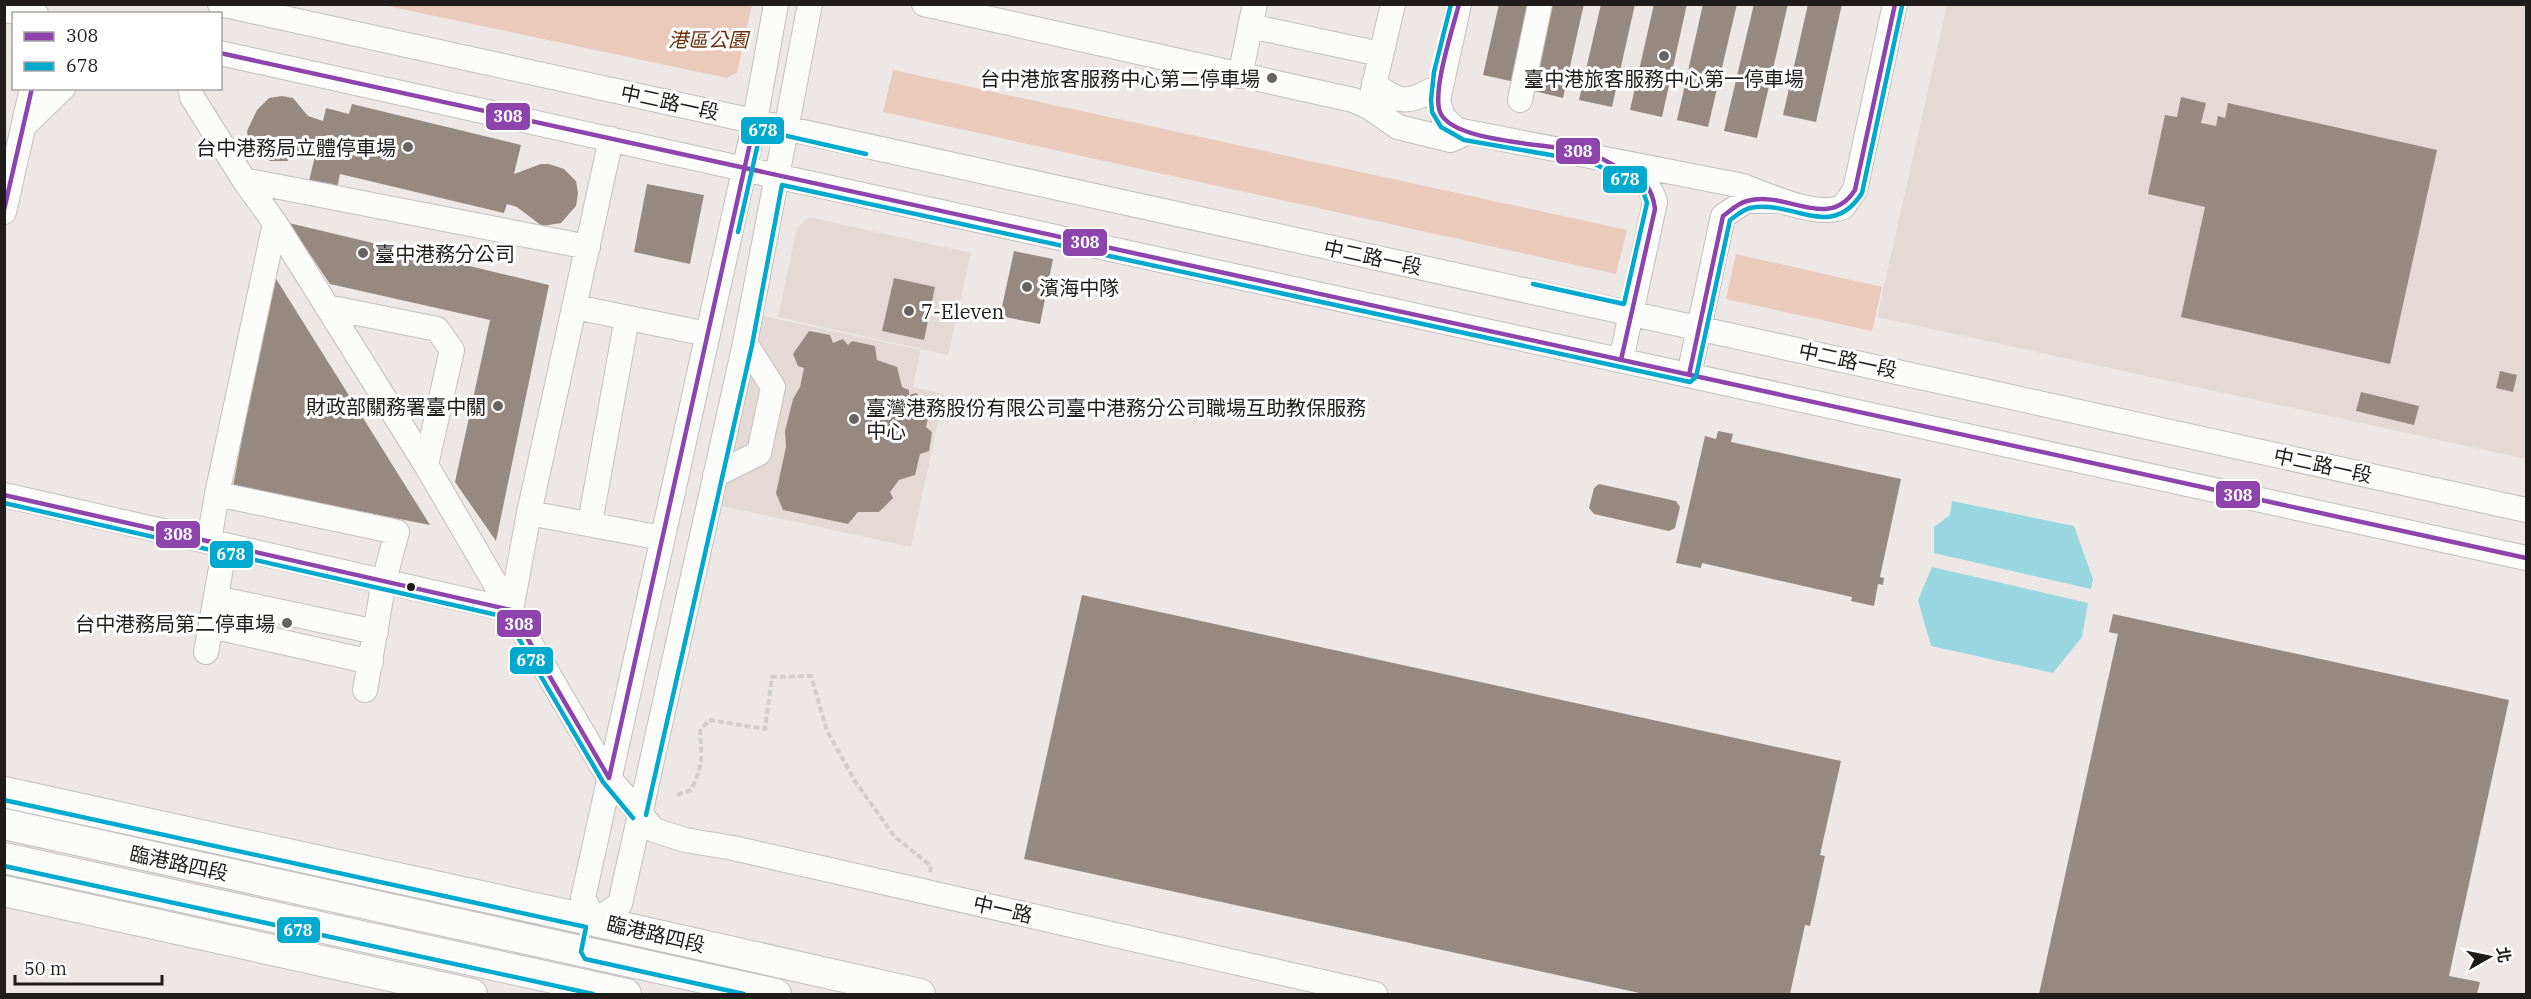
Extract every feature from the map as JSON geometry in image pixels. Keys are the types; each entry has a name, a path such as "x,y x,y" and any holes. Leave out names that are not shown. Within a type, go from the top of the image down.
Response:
{"main road":[{"name":"臨港路四段","path":"4,792 920,994"},
{"name":"臨港路四段","path":"4,824 776,994"},
{"name":"臨港路四段","path":"4,858 579,989 626,994"},
{"path":"4,891 472,994"}],"street":[{"name":"中二路一段","path":"220,4 2526,510"},
{"path":"579,989 595,921 583,898 755,121 776,4"},
{"path":"595,921 620,904 745,343 810,4"},
{"path":"924,4 1353,100 1369,106 1398,127 1452,140 1466,133"},
{"path":"1369,106 1393,4"},
{"path":"1459,4 1438,101 1443,117 1457,130 1743,186 1823,211 1843,207 1851,200 1855,190 1895,4"},
{"path":"1520,100 1540,4"},
{"path":"4,10 20,12"},
{"path":"1240,76 1253,15 1380,54"},
{"path":"222,53 2526,558"},
{"path":"1374,82 1390,97 1404,100 1411,100 1441,85"},
{"path":"4,212 32,90"},
{"path":"24,126 61,90"},
{"name":"中一路","path":"190,90 192,97 244,180 275,223 426,465 609,778 654,830 685,840 732,848 1375,994"},
{"path":"4,495 512,610 529,513 611,139"},
{"path":"1593,155 1642,180 1649,187 1655,202 1621,360"},
{"path":"244,180 588,247"},
{"path":"1689,375 1723,216 1746,201 1786,201"},
{"path":"206,652 216,598 217,494 275,223"},
{"path":"327,307 437,329 452,350 426,465"},
{"path":"575,307 707,334"},
{"path":"590,523 627,318"},
{"path":"715,475 759,453 773,387 745,343"},
{"path":"217,494 397,532 384,581 365,690"},
{"path":"529,513 662,538"},
{"path":"216,598 376,633"},
{"path":"211,626 371,662"}],"path":[{"path":"677,795 691,790 700,772 702,755 699,731 709,720 765,729 772,677 811,676 827,731 855,781 894,836 931,866 928,892"}],"shaded area":[{"path":"1947,5 2526,5 2526,459 1877,317"},
{"path":"813,218 971,253 948,355 778,317 797,228 806,219"},
{"path":"759,315 921,350 913,387 944,394 911,547 718,505"}],"green space":[{"name":"港區公園","path":"383,5 752,5 737,73 727,78"},
{"path":"893,70 1627,230 1616,274 883,112"},
{"path":"1736,254 1882,287 1872,331 1726,299"}],"water":[{"path":"1952,501 2074,526 2093,579 2091,589 1934,553 1934,527 1950,515"},
{"path":"1932,567 2088,603 2082,637 2053,673 1931,646 1918,600"}],"building":[{"path":"1499,4 1533,4 1515,82 1483,75"},
{"path":"1550,4 1584,4 1563,98 1530,90"},
{"path":"1601,4 1635,4 1612,107 1579,100"},
{"path":"1654,4 1687,4 1662,117 1630,110"},
{"path":"1703,4 1737,4 1708,127 1677,120"},
{"path":"1754,4 1788,4 1757,138 1724,131"},
{"path":"1808,4 1842,4 1816,122 1783,115"},
{"path":"282,96 293,98 308,116 323,121 326,108 349,114 352,104 521,145 514,174 541,164 564,169 576,181 578,193 576,206 561,223 542,226 517,207 507,204 504,213 340,174 337,188 309,181 317,148 305,150 287,161 270,161 252,150 248,140 247,131 257,110 269,98"},
{"path":"2181,97 2206,103 2201,123 2216,126 2218,116 2225,118 2228,103 2437,150 2390,364 2181,317 2205,207 2148,194 2165,115 2177,117"},
{"path":"647,184 704,195 690,264 634,252"},
{"path":"289,223 549,285 496,541 455,482 490,320 330,284"},
{"name":"濱海中隊","path":"1014,251 1053,259 1040,324 1000,316"},
{"path":"273,274 430,525 233,486"},
{"path":"894,278 935,287 924,340 882,331"},
{"path":"809,331 830,335 833,343 843,339 848,345 852,341 875,346 877,360 897,367 902,387 909,390 909,395 916,393 931,406 926,427 932,432 929,451 920,454 915,475 899,480 890,492 893,498 879,512 858,512 848,524 783,510 776,493 786,447 785,431 804,368 798,366 793,354"},
{"path":"2500,371 2517,375 2513,392 2496,388"},
{"path":"2361,392 2419,406 2414,425 2356,411"},
{"path":"1718,431 1733,434 1731,442 1901,479 1880,577 1884,578 1883,585 1878,584 1874,606 1851,601 1852,597 1702,563 1701,568 1676,563 1705,436 1716,439"},
{"path":"1599,484 1676,501 1680,507 1675,528 1669,531 1594,514 1589,508 1594,488"},
{"path":"1082,595 1841,761 1820,855 1825,856 1810,926 1805,925 1790,994 1644,994 1024,859"},
{"path":"2113,614 2509,700 2449,976 2480,982 2477,994 2039,994 2118,634 2109,632"}],"transit line":[{"name":"678","path":"1451,4 1434,72 1431,100 1432,112 1441,127 1464,140 1591,162 1638,186 1643,191 1647,203 1624,304 1533,284"},
{"name":"308","path":"1459,4 1444,59 1439,89 1440,112 1449,123 1465,131 1486,137 1594,155 1641,180 1652,194 1655,209 1621,360"},
{"name":"308","path":"1689,375 1723,216 1737,205 1762,199 1820,209 1832,208 1844,202 1855,190 1895,4"},
{"name":"678","path":"646,815 752,345 782,185 1690,382 1696,377 1730,220 1747,209 1766,207 1811,216 1837,215 1850,207 1862,193 1902,6"},
{"name":"308","path":"222,53 2526,558"},
{"name":"308","path":"4,210 32,90"},
{"name":"308","path":"609,778 755,121 760,122"},
{"name":"678","path":"738,232 761,130 866,154"},
{"name":"308","path":"4,495 511,610 609,778"},
{"name":"678","path":"4,503 506,617 603,782 633,818"},
{"name":"678","path":"4,800 586,927 581,952 585,959 744,994"},
{"name":"678","path":"4,866 593,994"}],"place":[{"name":"臺中港旅客服務中心第一停車場","path":"1664,56"},
{"name":"台中港旅客服務中心第二停車場","path":"1272,78"},
{"name":"台中港務局立體停車場","path":"408,147"},
{"name":"臺中港務分公司","path":"363,253"},
{"name":"濱海中隊","path":"1027,287"},
{"name":"7-Eleven","path":"909,311"},
{"name":"財政部關務署臺中關","path":"498,406"},
{"name":"臺灣港務股份有限公司臺中港務分公司職場互助教保服務 中心","path":"854,419"},
{"name":"台中港務局第二停車場","path":"287,623"}]}
